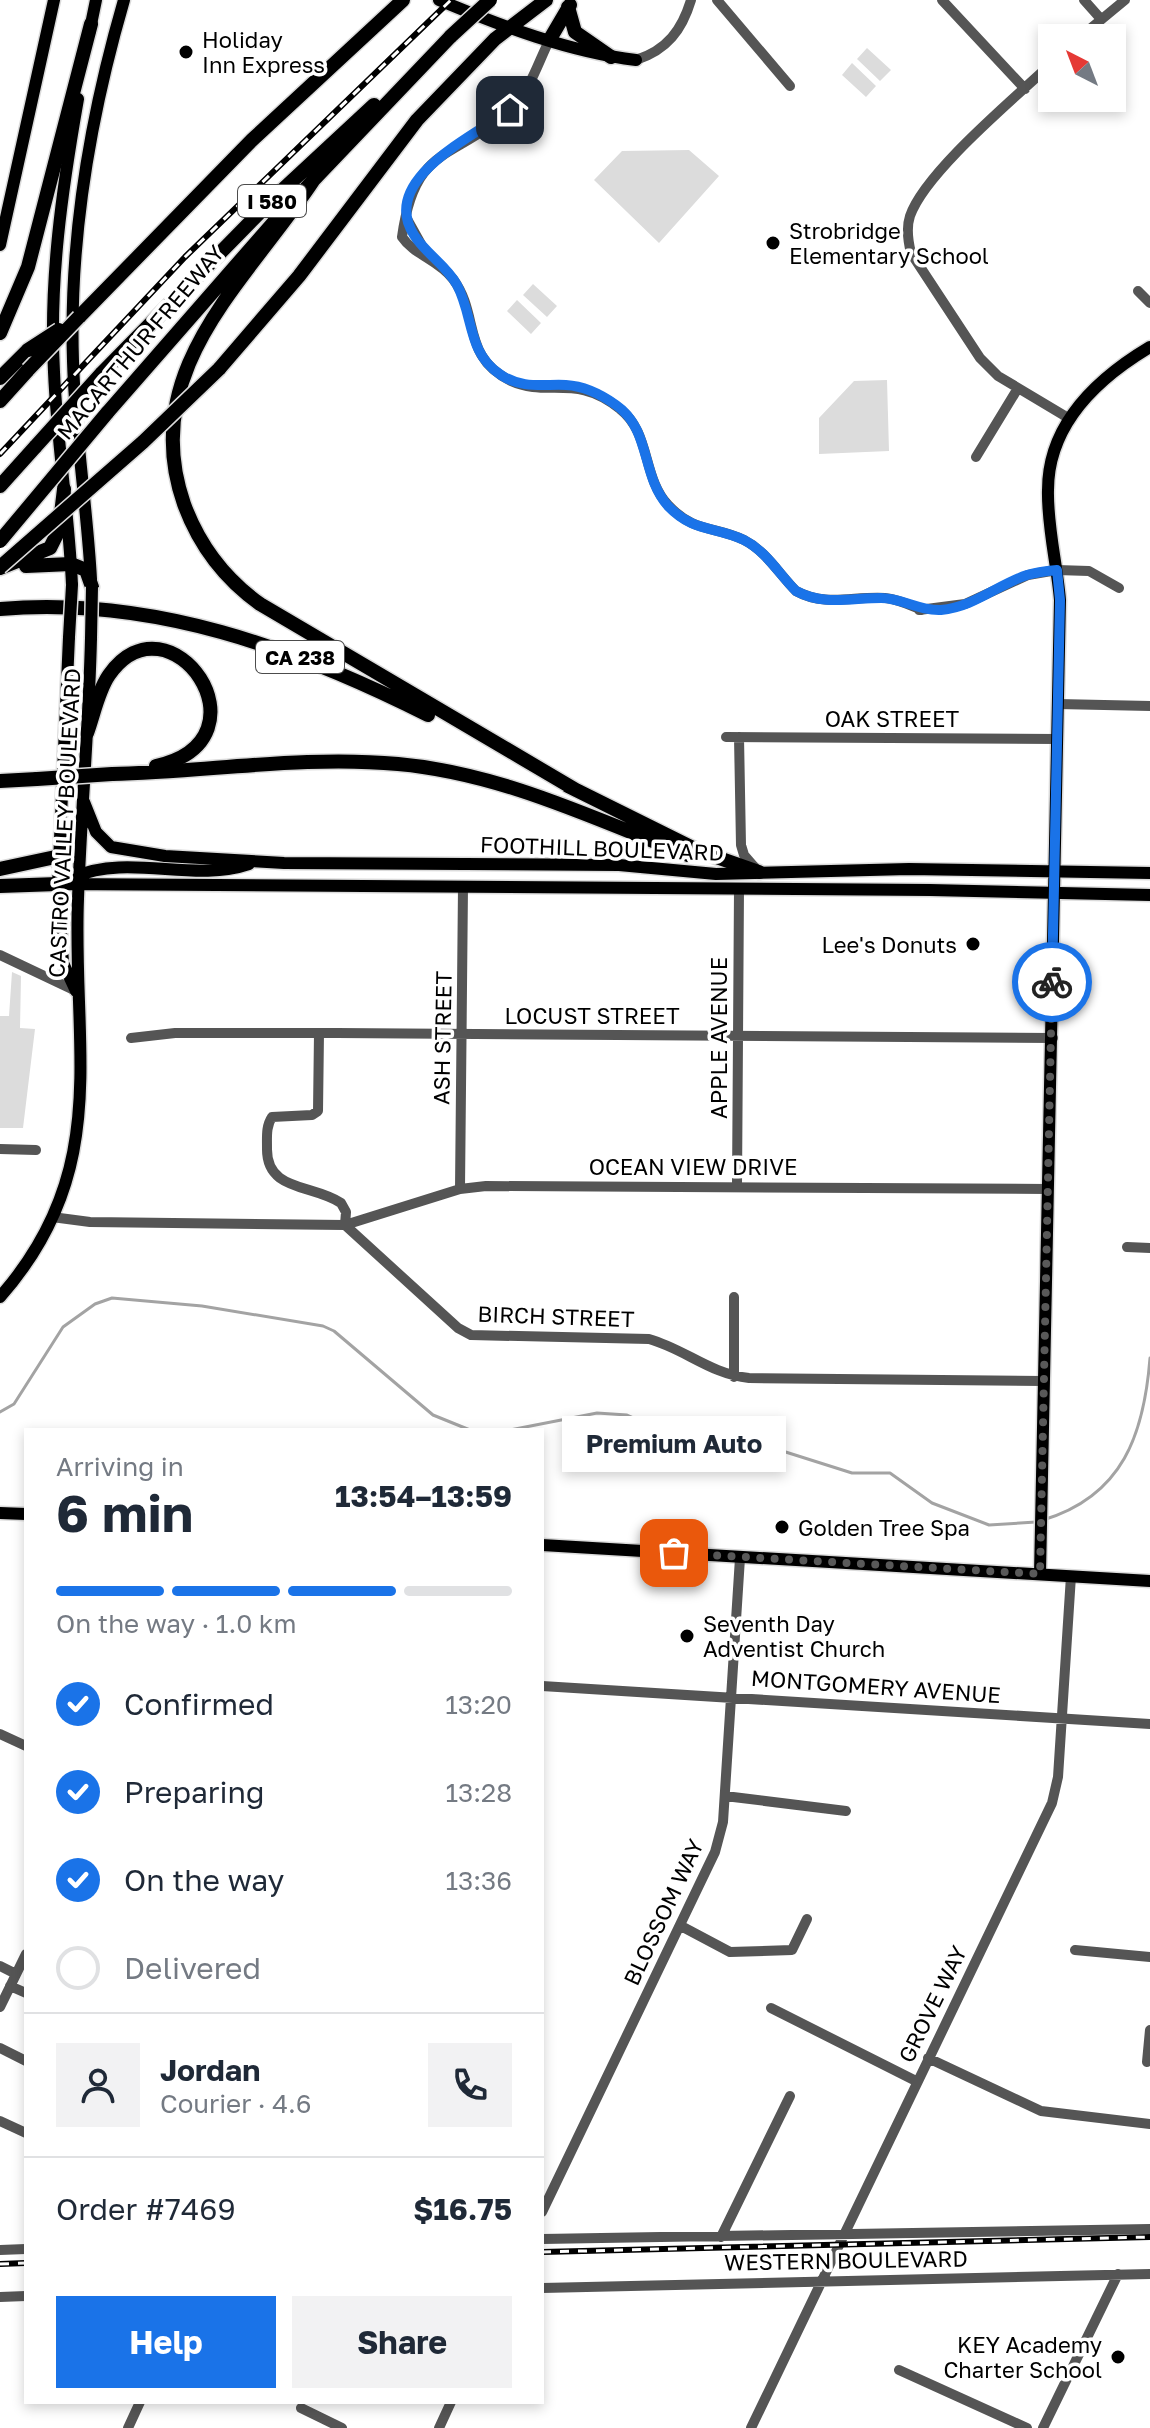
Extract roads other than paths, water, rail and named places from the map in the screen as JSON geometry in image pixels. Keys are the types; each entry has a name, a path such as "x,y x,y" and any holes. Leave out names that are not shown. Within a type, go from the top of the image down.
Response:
{"highway":[{"name":"I 580","path":"0,486 101,374 295,177 490,0"},
{"path":"0,568 143,442 219,369 299,276 409,129 495,39 546,0"},
{"path":"550,39 570,4"},
{"path":"570,4 570,22 579,36 611,57"},
{"name":"I 580","path":"0,378 28,350 79,317 252,140 398,5"},
{"path":"0,333 28,267 91,24"},
{"name":"MACARTHUR FREEWAY","path":"0,541 231,268 451,36"},
{"path":"313,181 212,316 184,371 176,405 173,442 177,478 188,514 219,566 260,604 576,790"},
{"path":"0,401 79,317"},
{"path":"0,568 50,548 59,530 64,489"},
{"path":"0,568 71,564 86,570 92,587"},
{"name":"CA 238","path":"0,609 117,611 175,620 250,639 364,684 699,851 759,872"},
{"path":"87,733 106,679 128,658 151,651 170,653 188,662 201,675 208,691 210,712 206,728 196,744 165,764 112,774"},
{"path":"0,781 324,761 429,767 512,787 700,860 759,872"},
{"path":"0,869 60,856 83,822"},
{"path":"0,886 58,884"}],"main road":[{"path":"0,245 54,0"},
{"name":"CASTRO VALLEY BOULEVARD","path":"76,991 63,963 58,884 63,705 72,585 54,371 57,228 96,0"},
{"name":"CASTRO VALLEY BOULEVARD","path":"76,991 80,962 79,880 92,587 73,375 75,257 91,140 124,0"},
{"path":"439,0 513,28 611,57 636,60"},
{"path":"57,228 63,251 75,257"},
{"path":"1040,1574 1058,704 1057,570 1048,489 1059,440 1070,419 1108,373 1150,347"},
{"path":"84,802 96,832 115,850 256,861"},
{"name":"FOOTHILL BOULEVARD","path":"79,880 112,868 223,870 256,861 619,865 690,873 1150,873"},
{"path":"58,884 79,880"},
{"name":"FOOTHILL BOULEVARD","path":"79,880 1150,895"},
{"path":"0,1297 23,1268 52,1217 73,1159 81,1112 82,1070 76,991"},
{"path":"0,1513 24,1514"},
{"path":"544,1545 1150,1581"}],"street":[{"path":"636,60 653,54 670,41 685,21 691,0"},
{"path":"717,0 790,86"},
{"path":"942,0 1025,89"},
{"path":"1084,0 1100,18"},
{"path":"1094,24 1125,0"},
{"path":"550,39 519,100 496,120 437,159 412,188 402,237 456,283 477,350 501,375 518,384 579,387 626,413 639,432 656,488 679,516 702,529 746,541 796,591 806,596 828,601 892,599 922,610 965,604 1028,575 1057,570 1089,571 1119,588"},
{"path":"1038,76 965,144 928,188 910,217 908,233 911,253 980,358 1018,388 1070,419"},
{"path":"1138,291 1150,303"},
{"path":"976,457 1018,388"},
{"path":"1058,704 1150,706"},
{"name":"OAK STREET","path":"726,737 1057,739"},
{"path":"739,737 741,845 747,860 759,872"},
{"name":"ASH STREET","path":"460,1189 463,887"},
{"name":"APPLE AVENUE","path":"737,1186 739,889"},
{"path":"0,955 76,991"},
{"name":"LOCUST STREET","path":"131,1038 175,1033 319,1033 1053,1038"},
{"name":"BIRCH STREET","path":"319,1033 318,1111 312,1115 272,1117 267,1125 267,1161 271,1171 279,1178 341,1203 346,1212 345,1225 464,1332 478,1336 649,1339 672,1347 709,1369 734,1377 1043,1381"},
{"path":"0,1149 36,1150"},
{"name":"OCEAN VIEW DRIVE","path":"345,1225 460,1189 486,1186 1048,1189"},
{"path":"52,1217 90,1222 345,1225"},
{"path":"1127,1247 1150,1248"},
{"path":"734,1297 734,1377"},
{"name":"BLOSSOM WAY","path":"544,2208 716,1851 725,1796 740,1558"},
{"name":"GROVE WAY","path":"751,2428 1052,1803 1058,1777 1071,1576"},
{"name":"MONTGOMERY AVENUE","path":"544,1686 1150,1724"},
{"path":"0,1734 24,1745"},
{"path":"725,1796 846,1811"},
{"path":"681,1926 730,1952 762,1949 786,1952 792,1950 807,1919"},
{"path":"1075,1950 1150,1957"},
{"path":"0,2007 24,1958"},
{"path":"0,1966 16,1974"},
{"path":"10,1986 24,1992"},
{"path":"771,2008 916,2081"},
{"path":"1147,2062 1150,2030"},
{"path":"0,2048 24,2060"},
{"path":"928,2058 1041,2111 1150,2124"},
{"path":"721,2237 790,2096"},
{"path":"0,2121 24,2132"},
{"name":"WESTERN BOULEVARD","path":"544,2239 1150,2229"},
{"path":"0,2250 24,2249"},
{"path":"1043,2428 1118,2274"},
{"name":"WESTERN BOULEVARD","path":"544,2288 1150,2274"},
{"path":"0,2297 24,2296"},
{"path":"899,2370 1027,2428"},
{"path":"128,2428 139,2404"},
{"path":"439,2428 450,2404"},
{"path":"301,2408 342,2428"}],"waterway":[{"path":"0,1412 14,1404 63,1327 95,1304 112,1298 202,1306 323,1326 334,1331 433,1415 465,1428"},
{"path":"1043,1520 1093,1495 1124,1458 1142,1412 1150,1358"},
{"path":"520,1428 597,1413 627,1415 702,1448 740,1454 773,1448 852,1473 890,1473 932,1503 989,1525 1036,1522"}],"railway":[{"path":"0,454 185,257 451,0"},
{"path":"544,2252 1150,2237"},
{"path":"0,2264 24,2263"}],"place":[{"name":"Holiday Inn Express","path":"186,52"},
{"name":"Strobridge Elementary School","path":"773,243"},
{"name":"Lee's Donuts","path":"973,944"},
{"name":"Golden Tree Spa","path":"782,1527"},
{"name":"Premium Auto","path":"674,1553"},
{"name":"Seventh Day Adventist Church","path":"687,1636"},
{"name":"KEY Academy Charter School","path":"1118,2357"}]}
